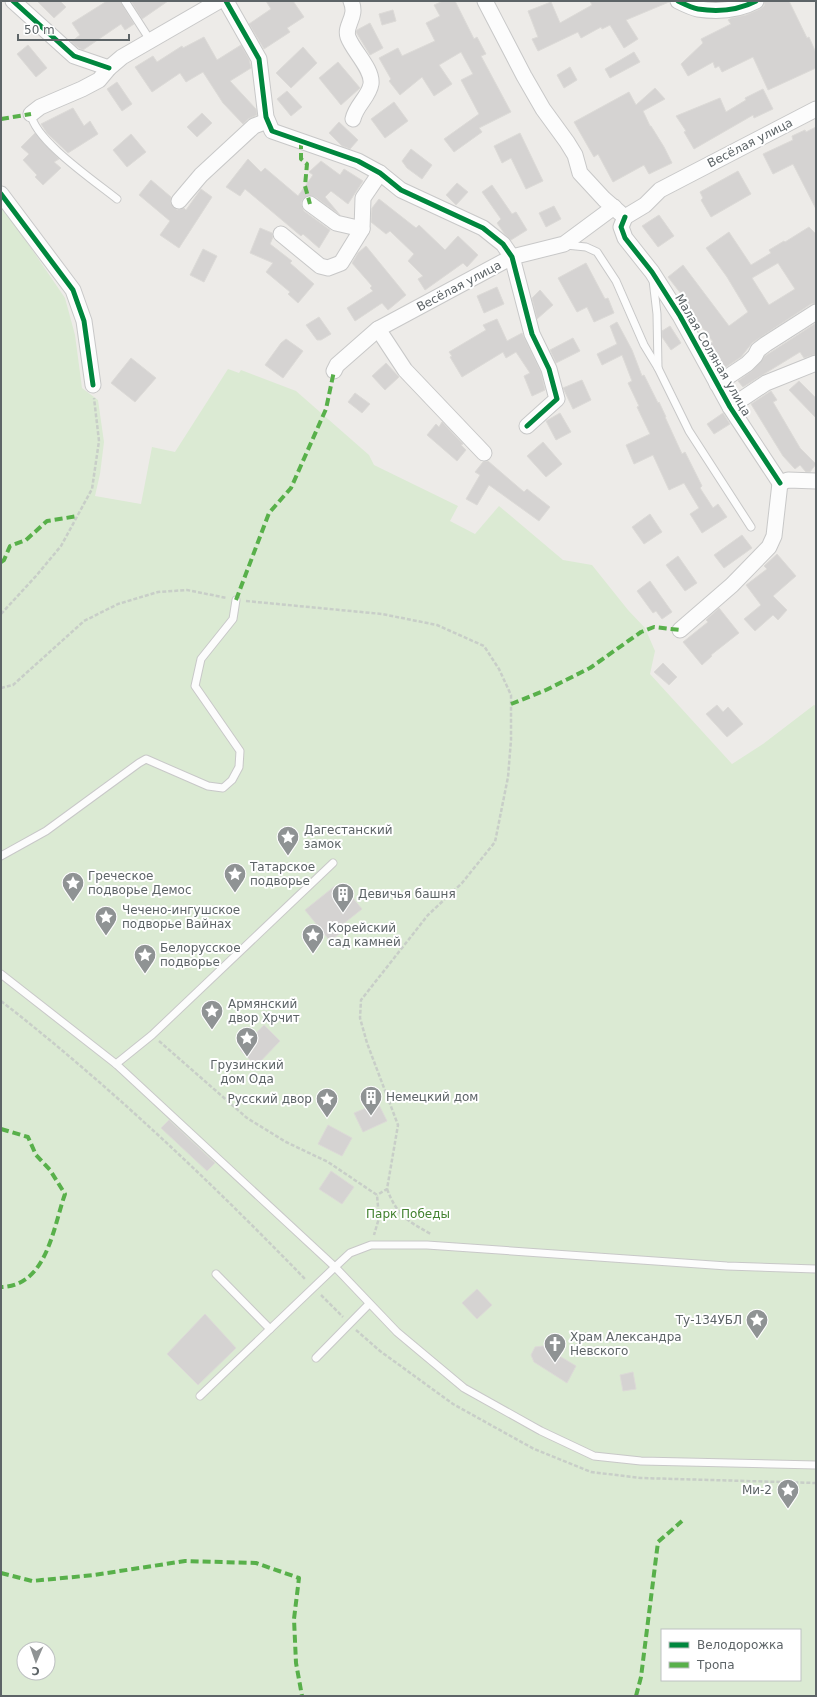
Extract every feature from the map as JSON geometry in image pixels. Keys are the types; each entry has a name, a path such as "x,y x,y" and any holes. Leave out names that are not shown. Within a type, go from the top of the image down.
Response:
{"street":[{"path":"13,1 74,56 109,68"},
{"path":"30,114 40,107 99,80 109,68 122,57 219,1"},
{"path":"226,1 259,59 267,121 272,131 358,161 380,173 401,190 483,228 503,244 512,257 532,334 549,370 557,399 527,426"},
{"path":"351,1 353,16 348,27 347,34 370,74 371,82 369,92 354,111 353,119"},
{"path":"485,1 543,109 575,155 580,173 604,199 625,217"},
{"path":"678,1 698,9 726,10 744,8 756,1"},
{"name":"Весёлая улица","path":"625,217 645,206 660,190 816,109"},
{"path":"179,201 201,175 254,126 267,121"},
{"path":"281,234 320,266 328,268 341,264 362,229 362,198 380,173"},
{"path":"1,194 73,290 84,321 93,385"},
{"path":"310,204 336,223 362,229"},
{"name":"Весёлая улица","path":"334,371 337,365 378,329 512,257 564,244 614,207"},
{"name":"Малая Соляная улица","path":"625,217 621,227 625,238 652,272 680,316 730,407 780,483"},
{"path":"717,384 747,364 755,356 758,350 766,344 816,312"},
{"path":"378,329 405,370 484,453"},
{"path":"730,407 766,384 816,363"},
{"path":"680,630 732,585 769,547 774,536 780,483 788,480 810,482 816,481"}],"lane":[{"path":"125,1 150,40"},
{"path":"30,114 35,126 61,154 117,199"},
{"path":"564,244 586,247 597,252 616,281 644,345 658,368 689,431 751,527"},
{"path":"652,272 657,314 658,368"},
{"path":"1,856 46,831 139,763 146,760 208,786 223,788 232,780 239,767 240,751 195,686 201,660 233,619 236,600"},
{"path":"116,1064 152,1035 333,863"},
{"path":"1,974 116,1064 335,1267 397,1332 464,1388 540,1431 594,1456 641,1461 816,1465"},
{"path":"200,1396 350,1253 371,1245 427,1245 727,1266 816,1269"},
{"path":"216,1274 270,1329"},
{"path":"316,1358 369,1304"}],"path":[{"path":"1,614 61,546 92,489 99,441 93,385"},
{"path":"1,688 13,685 84,621 118,604 158,592 187,590 236,600 382,614 437,625 484,646 499,669 511,696 511,740 508,777 496,842 462,883 428,915 361,1000 360,1018 367,1043 398,1125 387,1189 393,1204 402,1216 415,1226 432,1235"},
{"path":"152,1035 247,1118 286,1142 328,1162 377,1195"},
{"path":"377,1195 387,1189"},
{"path":"371,1245 379,1218 377,1195"}],"green space":[{"name":"Парк Победы","path":"1,204 65,298 75,335 82,388 98,400 104,442 100,474 95,496 141,504 152,447 175,452 228,369 239,373 241,370 296,391 369,455 374,465 458,506 450,521 475,534 499,506 563,560 592,565 628,610 645,628 655,651 650,674 732,764 763,744 814,705 816,706 816,1696 1,1696"}],"building":[{"path":"37,1 60,1 66,7 54,18"},
{"path":"107,1 120,1 134,24 125,30 121,24 83,50 79,48 71,42 80,35 72,23"},
{"path":"131,1 168,1 142,19"},
{"path":"266,1 293,1 304,17 287,28 290,32 264,49 249,24 271,9"},
{"path":"443,1 455,1 474,39 477,37 486,54 481,56 511,112 479,128 482,132 454,152 444,139 479,114 461,80 473,74 461,52 439,65 452,84 434,96 422,77 400,95 389,81 391,79 379,58 398,48 402,56 435,41 426,23 440,16 434,5"},
{"path":"590,1 669,2 626,20 638,39 624,48 610,25 602,29 601,27 581,38 578,32 538,51 532,39 538,37 528,11 551,2 560,23 592,5"},
{"path":"765,1 789,1 816,53 816,68 768,90 753,57 722,72 719,66 715,68 713,62 688,76 681,64 703,43 701,39 731,24 728,20 731,18 746,15 760,9 764,6"},
{"path":"393,10 396,21 382,25 379,14"},
{"path":"370,23 383,48 370,55 356,32"},
{"path":"204,37 217,60 241,45 249,59 251,68 230,81 256,109 257,115 248,119 243,124 223,103 203,72 186,82 180,73 152,92 135,67 153,56 157,62 182,46 183,48"},
{"path":"28,45 47,68 36,77 17,54"},
{"path":"303,47 317,63 291,88 276,73"},
{"path":"634,52 640,62 610,78 605,69"},
{"path":"338,62 360,88 341,105 319,78"},
{"path":"570,67 577,80 564,88 557,75"},
{"path":"117,82 132,104 122,111 107,89"},
{"path":"655,88 665,99 643,111 672,163 649,174 644,165 613,182 598,154 594,157 574,122 629,92 636,105"},
{"path":"763,89 773,109 754,118 753,115 694,149 684,132 686,131 676,116 720,98 726,112 746,100 745,98"},
{"path":"287,91 302,107 291,116 277,99"},
{"path":"394,102 408,121 385,138 371,119"},
{"path":"73,108 84,126 90,121 98,134 68,153 47,133 41,124"},
{"path":"202,113 212,123 197,137 187,127"},
{"path":"339,122 358,140 350,149 342,146 329,133"},
{"path":"816,127 816,209 793,164 773,174 763,154 793,140 792,136"},
{"path":"35,133 59,159 54,162 61,168 43,185 35,177 37,175 23,160 29,154 21,147"},
{"path":"520,133 543,181 526,189 511,158 502,163 494,146"},
{"path":"131,134 146,152 127,167 113,150"},
{"path":"411,149 432,165 422,179 407,168 402,161"},
{"path":"248,159 261,172 265,168 298,196 313,175 309,172 321,161 340,175 344,169 363,181 348,204 331,191 325,197 340,215 315,197 307,196 303,199 301,203 304,211 330,230 319,248 303,234 301,236 245,189 240,196 226,187"},
{"path":"738,171 751,194 711,217 701,200 703,198 700,192"},
{"path":"151,180 171,197 171,204 177,210 184,208 186,210 201,189 212,197 179,248 160,235 170,221 139,195"},
{"path":"457,183 468,192 456,205 446,195"},
{"path":"492,185 512,214 516,212 527,230 511,240 497,223 501,219 482,192"},
{"path":"379,199 416,228 419,225 445,250 458,236 478,255 467,267 463,263 425,290 418,279 423,276 408,261 414,254 390,231 386,234 371,222 372,208"},
{"path":"554,206 561,219 546,227 539,213"},
{"path":"659,215 674,236 658,247 642,226"},
{"path":"809,227 816,234 816,303 811,304 752,343 741,357 723,369 709,344 713,342 683,301 685,299 668,277 683,265 729,326 748,312 727,277 706,248 729,232 751,265 771,253 769,250 784,241 785,242","holes":["778,263 795,289 769,305 752,278"]},
{"path":"260,228 272,233 273,237 270,244 292,261 290,263 314,284 298,303 288,294 290,292 266,272 273,263 250,253"},
{"path":"366,246 406,295 388,310 382,303 355,321 347,308 373,291 370,288 372,286 352,263 358,253"},
{"path":"203,249 217,256 204,282 190,275"},
{"path":"586,263 605,299 608,298 614,313 594,322 587,307 577,312 558,278"},
{"path":"497,287 504,304 484,313 477,296"},
{"path":"540,290 553,305 537,319 532,298"},
{"path":"319,317 331,334 321,340 317,340 306,325"},
{"path":"497,319 507,341 522,333 541,372 545,390 532,396 524,376 530,373 516,352 506,358 503,352 462,377 450,357 452,356 449,352 486,330 483,325"},
{"path":"617,322 632,350 642,376 644,375 658,403 659,402 682,454 685,452 702,486 700,488 713,508 718,504 727,517 702,533 690,514 699,508 684,483 669,490 653,455 634,464 626,445 650,434 637,407 639,406 628,383 632,381 622,355 602,365 597,354 617,344 610,326"},
{"path":"816,323 816,354 804,358 800,352 743,387 738,381 753,370 765,356"},
{"path":"670,326 681,343 671,350 662,337 662,331"},
{"path":"573,338 580,351 556,363 550,350"},
{"path":"286,339 303,351 283,378 265,365 281,343"},
{"path":"131,358 156,378 135,402 111,383"},
{"path":"386,363 399,377 385,390 372,376"},
{"path":"582,380 591,400 573,409 563,388"},
{"path":"799,381 816,398 816,418 789,390"},
{"path":"771,391 777,400 773,402 800,448 816,464 810,472 806,472 800,465 795,469 783,456 751,404"},
{"path":"355,393 370,404 362,413 348,402"},
{"path":"560,413 571,432 556,440 546,421"},
{"path":"723,413 730,424 714,434 707,424"},
{"path":"442,422 463,444 461,445 466,450 457,461 427,435 436,424 439,427"},
{"path":"543,442 562,464 546,477 527,456"},
{"path":"488,461 524,492 527,489 550,507 539,521 489,485 477,505 466,499 480,475 475,472 483,462"},
{"path":"650,514 662,532 644,544 632,527"},
{"path":"742,535 752,548 724,568 714,555"},
{"path":"777,554 796,576 773,596 787,610 778,620 773,615 755,631 744,619 761,605 746,585 767,569 764,566"},
{"path":"678,556 697,583 685,591 666,565"},
{"path":"650,581 672,612 662,619 656,611 653,613 637,591"},
{"path":"719,608 739,633 711,655 712,656 702,665 683,642 708,622 706,620"},
{"path":"663,663 677,677 669,685 654,672"},
{"path":"717,705 723,712 728,707 743,724 727,737 706,714"},
{"name":"Девичья башня","path":"335,886 347,901 352,897 362,909 338,928 342,932 330,941 305,910"},
{"path":"264,1025 280,1041 256,1066 240,1050"},
{"name":"Немецкий дом","path":"378,1103 387,1121 363,1132 354,1113"},
{"path":"169,1120 215,1163 207,1171 161,1128"},
{"path":"328,1125 352,1138 342,1156 318,1144"},
{"path":"331,1171 354,1187 342,1204 319,1189"},
{"path":"477,1289 492,1305 477,1319 462,1303"},
{"path":"205,1314 236,1348 198,1385 167,1354"},
{"name":"Храм Александра Невского","path":"543,1346 576,1366 567,1383 534,1362 531,1355 535,1347"},
{"path":"633,1372 636,1389 623,1391 620,1375"}],"marked path":[{"path":"1,119 31,114"},
{"path":"301,141 301,159 307,164 305,186 310,204"},
{"path":"236,600 269,513 291,488 326,409 334,371"},
{"path":"1,562 4,560 10,546 26,540 47,521 78,516"},
{"path":"511,704 546,690 590,668 641,632 654,627 680,630"},
{"path":"1,1129 28,1137 36,1155 50,1170 65,1194 52,1238 46,1253 38,1266 29,1277 16,1284 1,1287"},
{"path":"636,1696 641,1677 658,1542 682,1521"},
{"path":"1,1573 32,1581 94,1575 185,1561 256,1563 299,1578 294,1619 296,1663 302,1696"}],"cycle path":[{"path":"13,1 74,56 109,68"},
{"path":"226,1 259,59 266,117 272,131 358,161 380,173 401,190 483,228 503,244 512,257 532,334 549,369 557,399 527,426"},
{"path":"678,1 688,6 706,10 728,10 756,1"},
{"path":"1,194 73,290 84,321 93,385"},
{"path":"625,217 621,227 625,238 652,272 680,316 730,407 780,483"}],"place":[{"name":"Дагестанский замок","path":"288,856"},
{"name":"Татарское подворье","path":"235,894"},
{"name":"Греческое подворье Демос","path":"73,902"},
{"name":"Девичья башня","path":"343,914"},
{"name":"Чечено-ингушское подворье Вайнах","path":"106,936"},
{"name":"Корейский сад камней","path":"313,954"},
{"name":"Белорусское подворье","path":"145,974"},
{"name":"Армянский двор Хрчит","path":"212,1030"},
{"name":"Грузинский дом Ода","path":"247,1058"},
{"name":"Немецкий дом","path":"371,1116"},
{"name":"Русский двор","path":"327,1118"},
{"name":"Ту-134УБЛ","path":"757,1340"},
{"name":"Храм Александра Невского","path":"555,1364"},
{"name":"Ми-2","path":"788,1510"}]}
